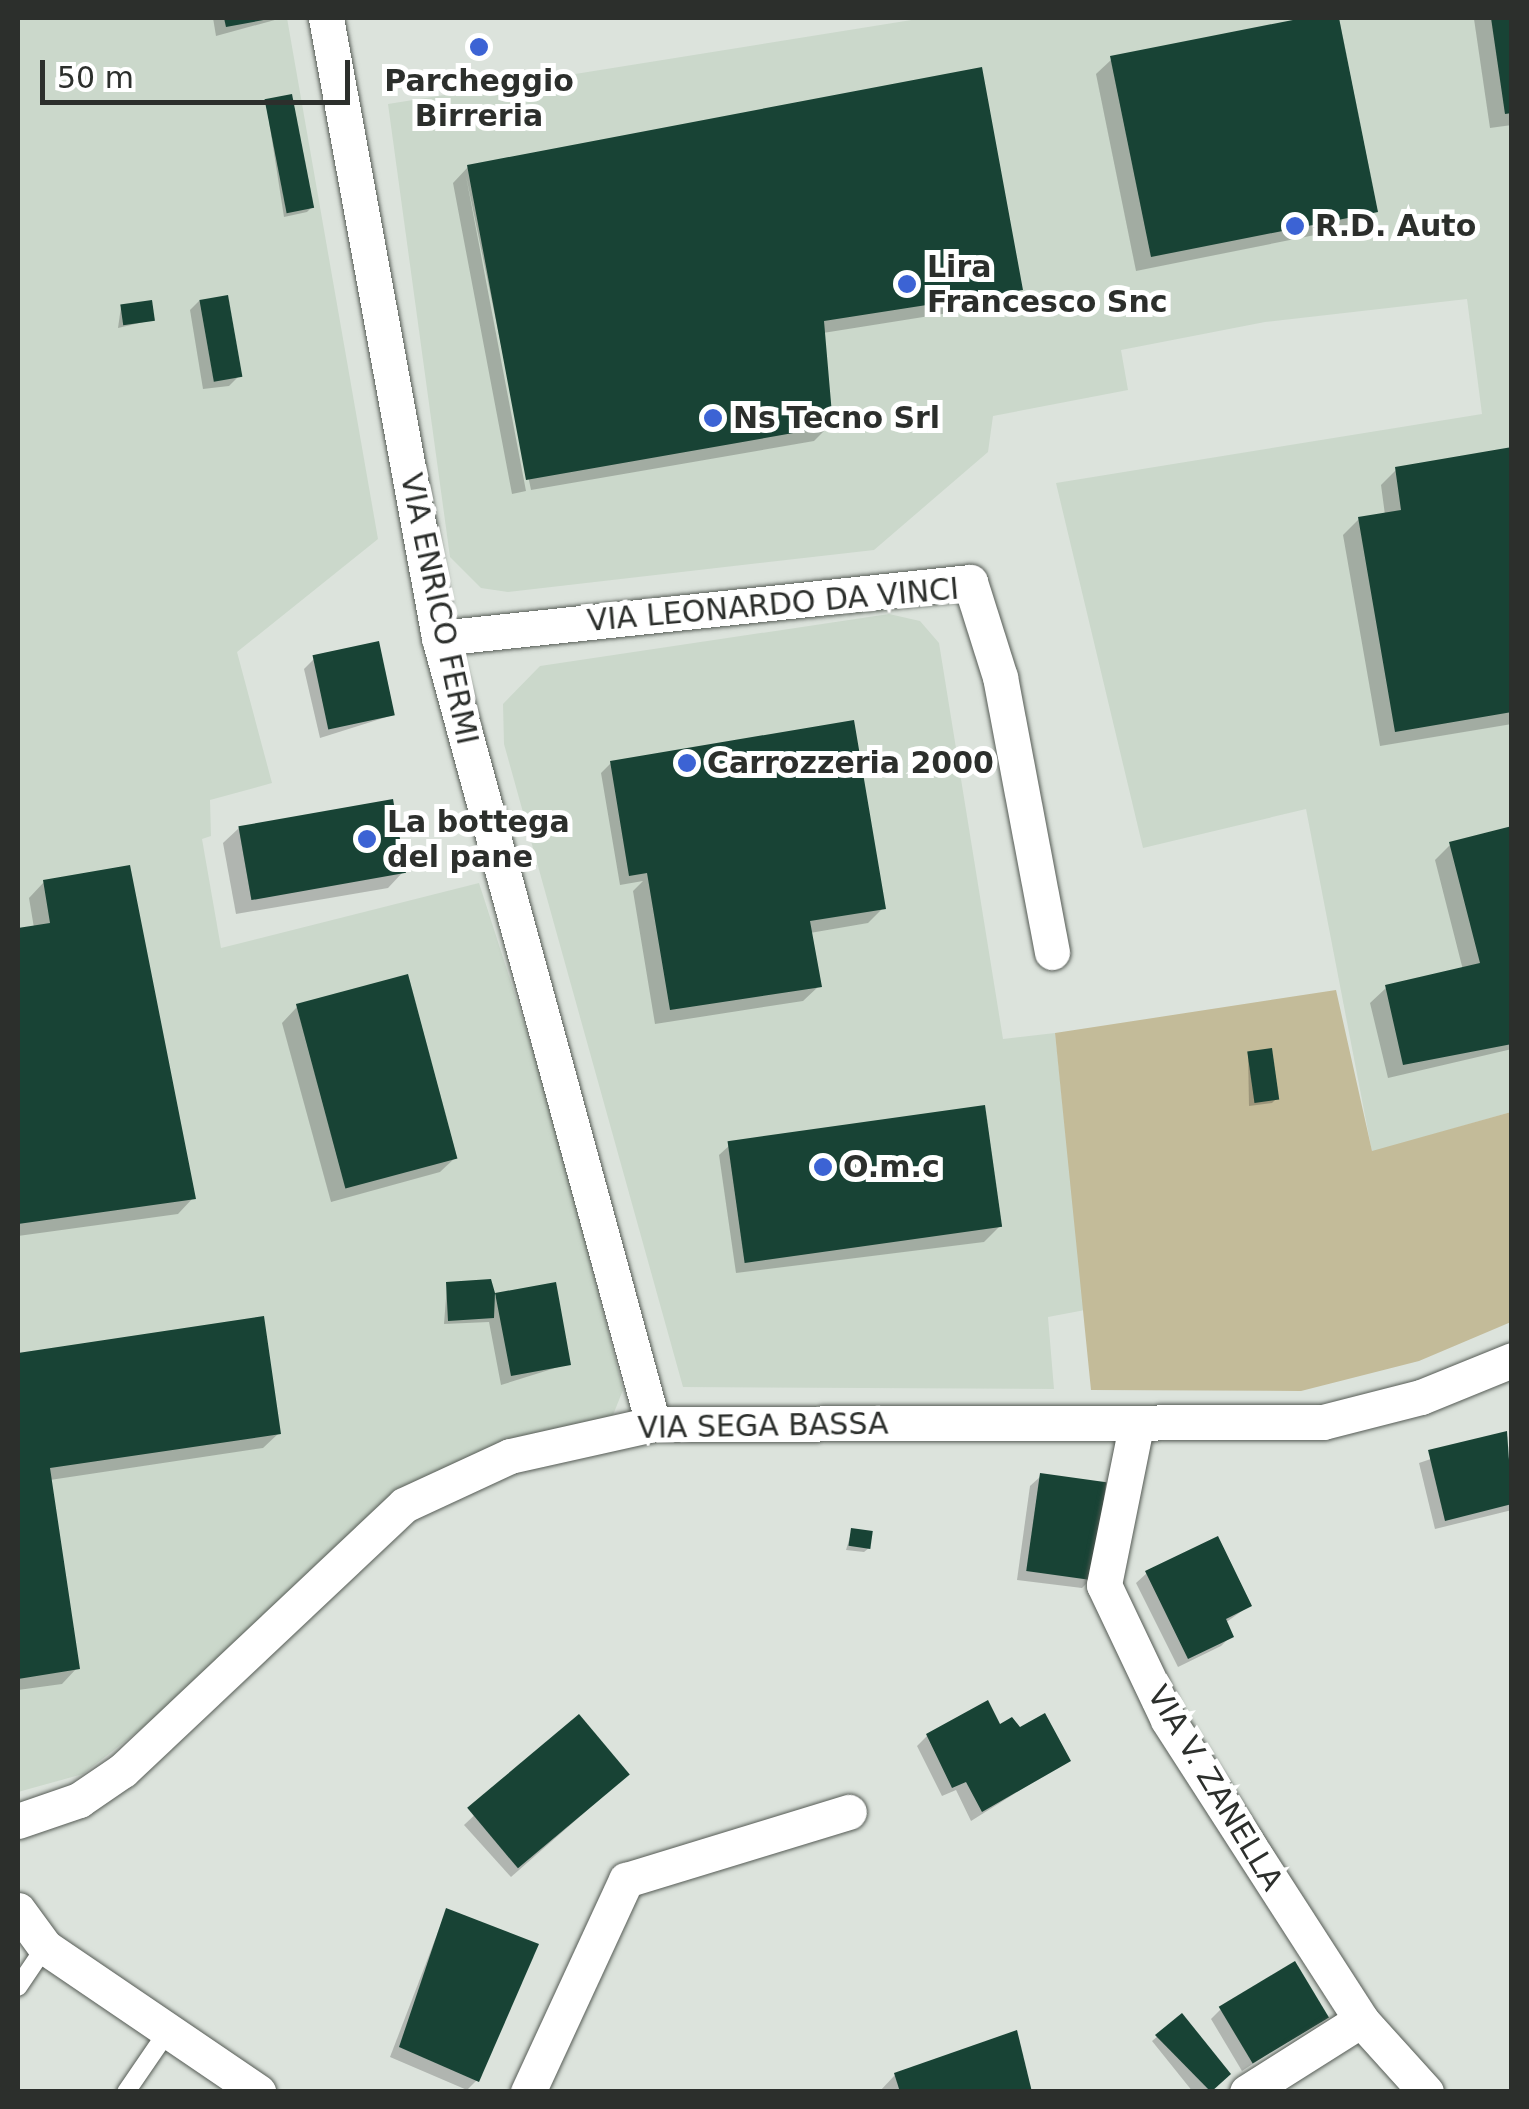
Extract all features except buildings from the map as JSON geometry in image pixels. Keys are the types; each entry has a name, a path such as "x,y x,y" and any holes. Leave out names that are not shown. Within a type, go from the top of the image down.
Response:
{"street":[{"name":"VIA ENRICO FERMI","path":"326,18 439,638 653,1424"},
{"name":"VIA LEONARDO DA VINCI","path":"439,638 970,582 1000,678 1052,952"},
{"name":"VIA SEGA BASSA","path":"18,1821 79,1800 123,1770 404,1505 510,1456 653,1424 1136,1426 1323,1422 1512,1360"},
{"name":"VIA V. ZANELLA","path":"1136,1426 1104,1584 1168,1720 1360,2020 1426,2092"},
{"path":"528,2092 626,1880 849,1812"},
{"path":"18,1910 46,1947 164,2035 258,2092"},
{"path":"1246,2092 1360,2020"}],"lane":[{"path":"18,1987 46,1947"},
{"path":"126,2092 164,2035"}],"shaded area":[{"path":"18,18 287,18 378,539 237,652 272,783 210,800 211,836 202,839 221,948 479,883 554,1116 623,1390 613,1415 500,1449 83,1774 18,1792"},
{"path":"924,18 1511,18 1511,1112 1372,1152 1306,809 1143,848 1056,483 1482,414 1467,299 1265,322 1121,350 1128,390 993,416 988,452 874,550 508,592 481,588 450,557 388,104"},
{"path":"889,614 920,621 939,643 1003,1039 1055,1033 1085,1310 1048,1317 1054,1389 683,1387 504,744 503,704 540,666"},
{"path":"1336,990 1372,1151 1511,1112 1511,1322 1419,1361 1301,1391 1091,1390 1055,1033"}],"place":[{"name":"Parcheggio Birreria","path":"479,47"},
{"name":"R.D. Auto","path":"1295,226"},
{"name":"Lira Francesco Snc","path":"907,284"},
{"name":"Ns Tecno Srl","path":"713,418"},
{"name":"Carrozzeria 2000","path":"687,763"},
{"name":"La bottega del pane","path":"367,839"},
{"name":"O.m.c","path":"823,1167"}]}
